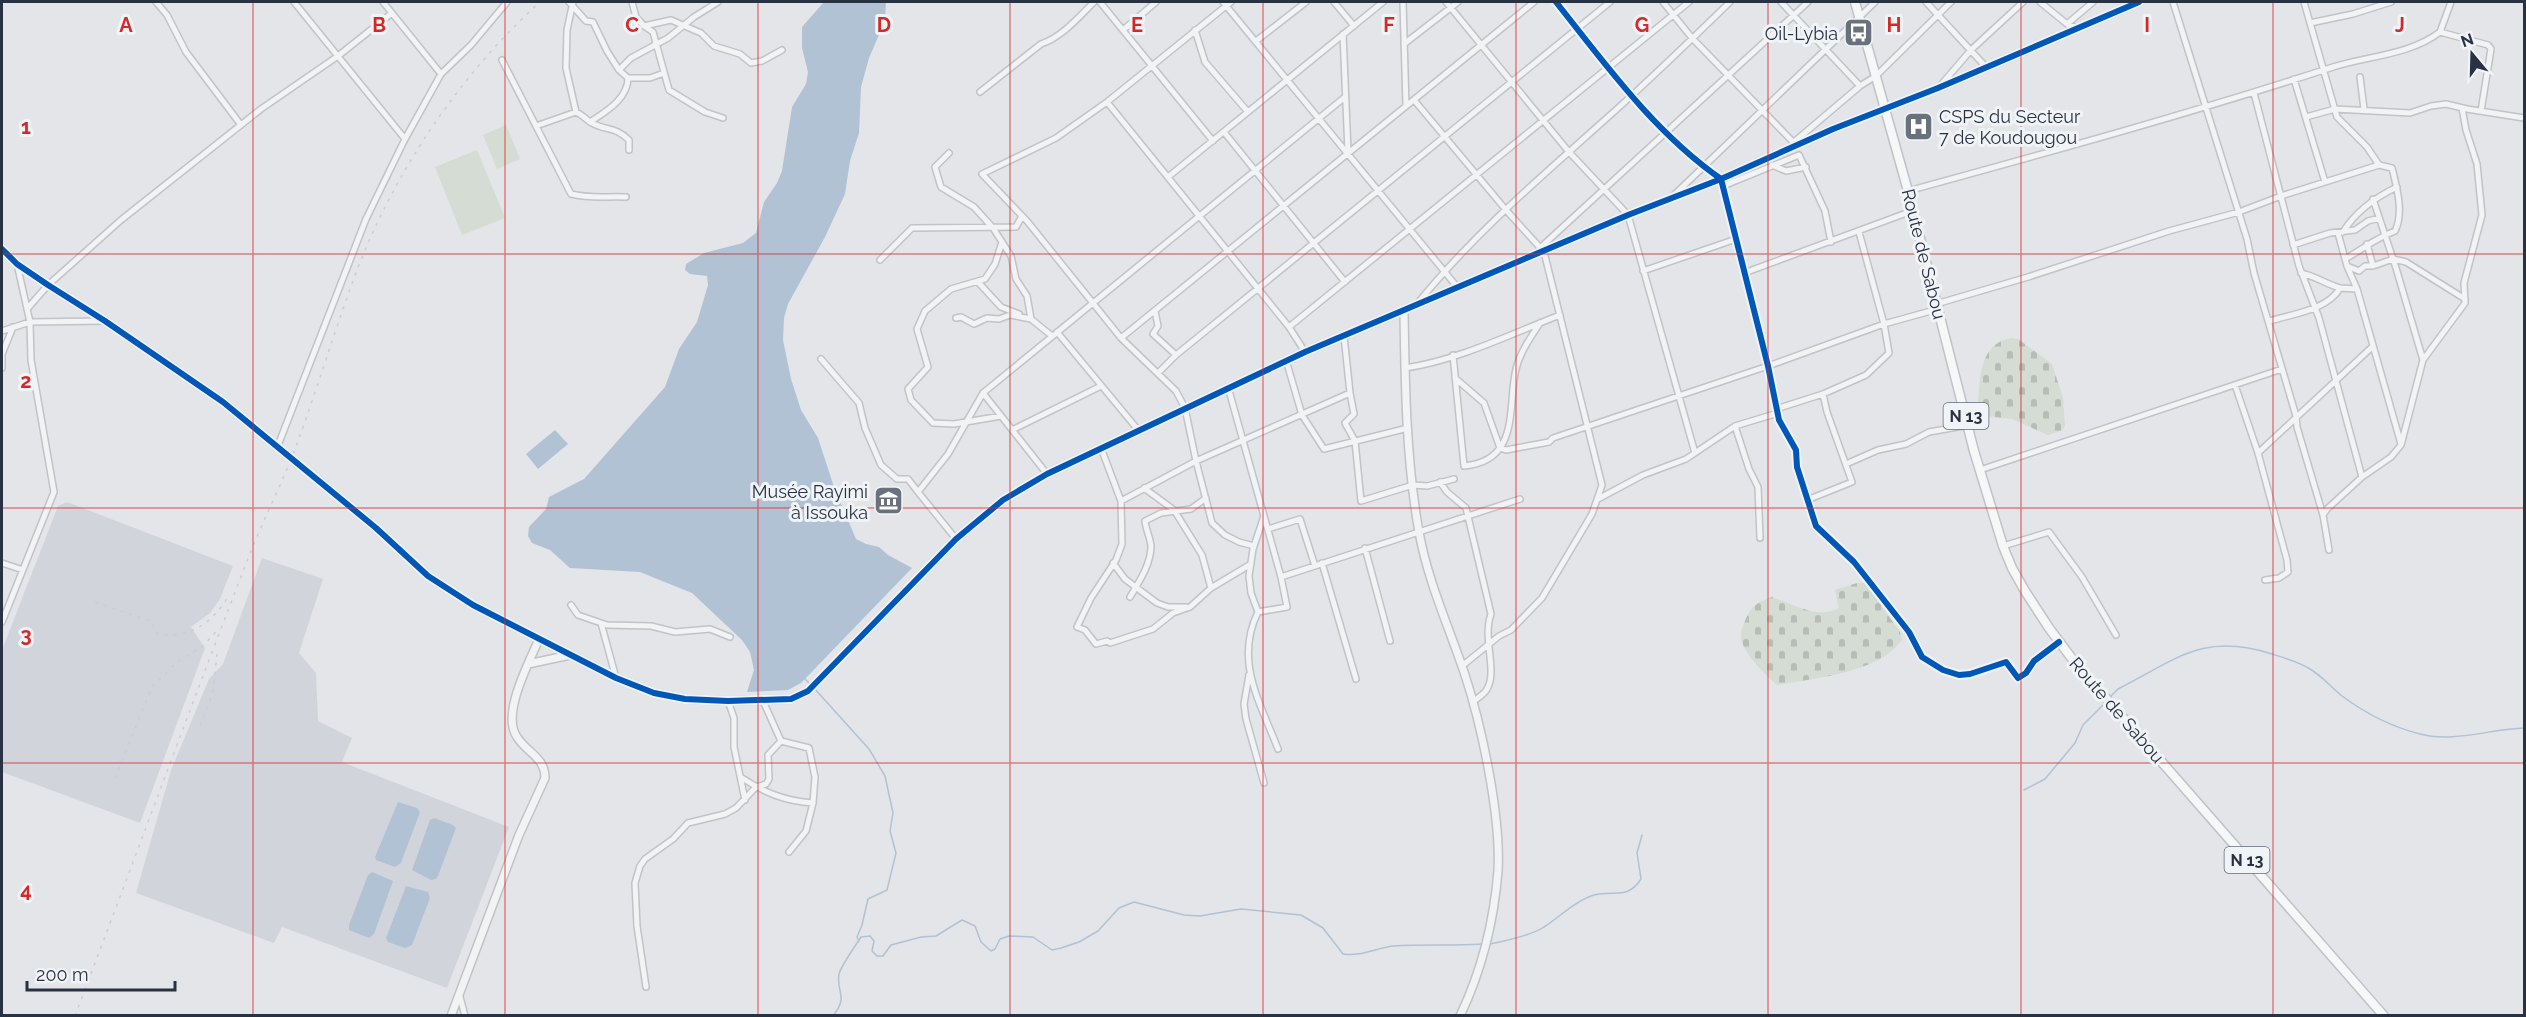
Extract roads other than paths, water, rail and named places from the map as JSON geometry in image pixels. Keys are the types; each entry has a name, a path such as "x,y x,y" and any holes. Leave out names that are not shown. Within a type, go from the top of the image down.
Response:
{"main road":[{"name":"Route de Sabou","path":"1855,2 1908,191 1980,470 2003,546 2016,576 2059,642 2253,868 2384,1016"}],"street":[{"path":"156,2 166,15 186,52 241,125"},
{"path":"294,2 405,139"},
{"path":"394,2 385,4 441,74"},
{"path":"278,447 366,219 405,139 441,74 471,45 507,2"},
{"path":"572,2 586,21 593,22 619,70 628,78 650,78 664,73"},
{"path":"572,2 567,30 566,68 576,112"},
{"path":"632,2 636,16 644,27 653,32 669,90 705,112 723,118"},
{"path":"619,70 631,58 668,38 718,2"},
{"path":"980,92 1041,44 1050,41 1080,17 1094,2"},
{"path":"1100,2 1213,141"},
{"path":"1123,30 1156,2"},
{"path":"1256,41 1306,2"},
{"path":"1334,2 1354,26"},
{"path":"1168,177 1383,2"},
{"path":"1403,2 1406,106"},
{"path":"1446,2 1569,152 1628,215 1695,453"},
{"path":"1404,44 1458,2"},
{"path":"1121,338 1534,2"},
{"path":"1556,2 1631,96 1667,133 1722,182 1777,411 1784,430 1796,450 1797,467 1816,526 1854,562 1909,632 1923,657 1943,670 1959,675 1970,674 2006,662 2018,678 2026,673 2034,661 2059,642"},
{"path":"1158,373 1176,355 1610,2"},
{"path":"1663,2 1692,38 1795,144"},
{"path":"1289,327 1689,2"},
{"path":"1416,305 1445,270 1506,210 1730,2"},
{"path":"1781,2 1860,86"},
{"path":"1543,250 1808,2"},
{"path":"1670,199 1875,2"},
{"path":"1926,2 1986,67"},
{"path":"1795,144 1860,86 1876,76 1951,2"},
{"path":"1938,88 1971,50 2023,2"},
{"path":"2040,2 2067,24 2077,28"},
{"path":"2067,24 2093,2"},
{"path":"1722,182 1795,144 1938,88 2139,2"},
{"path":"2173,2 2239,212 2254,273 2270,321 2297,427 2323,515 2329,550"},
{"path":"2304,2 2337,117 2367,147 2379,165"},
{"path":"2310,23 2353,14 2391,2"},
{"path":"2440,32 2451,2"},
{"path":"1254,546 1225,535 1212,523 1185,408 1176,391 1121,338 1022,216 982,174 1056,138 1107,102 1227,3 1458,288"},
{"path":"27,309 48,285 121,220 241,125 338,56 392,13"},
{"path":"644,27 671,20 701,33 714,46 740,54 751,63 762,61 782,50"},
{"path":"1195,30 1205,62 1248,112"},
{"path":"1908,191 2205,109 2323,70 2407,48 2440,32 2488,45 2491,49 2481,111"},
{"path":"1343,34 1348,153"},
{"path":"502,60 571,194 590,199 604,196 626,197"},
{"path":"2360,77 2364,109"},
{"path":"590,122 619,100 628,87 628,78"},
{"path":"2294,80 2325,182"},
{"path":"2254,93 2293,245 2313,308 2319,318 2362,477"},
{"path":"918,492 948,454 983,393 1345,97"},
{"path":"1414,100 1506,210 1543,250 1602,485 1592,514 1542,598 1525,618 1498,636 1487,648 1462,666"},
{"path":"1107,102 1289,327 1305,352"},
{"path":"2306,117 2335,109 2410,113 2445,104 2524,118"},
{"path":"2323,515 2327,508 2362,477 2391,457 2401,445 2423,360 2465,303 2464,283 2482,215 2477,164 2466,130 2462,108"},
{"path":"536,126 576,112 585,116 590,122 612,128 624,136 629,140 629,150"},
{"path":"1224,132 1345,282"},
{"path":"950,153 935,167 941,187 974,207 993,228 1011,256 1016,279 1027,296 1031,319"},
{"path":"2,249 17,264 223,402 376,528 428,576 473,605 616,678 654,693 674,697 728,701 763,701 791,699 808,691 956,538 1003,500 1047,474 1286,360 1628,215 1799,155 1825,211 1831,242"},
{"path":"1772,165 1786,171 1806,167"},
{"path":"1500,448 1506,450 1540,444 1884,324 2169,231 2239,212 2281,196 2379,165 2392,168 2397,187 2400,221 2395,231 2367,244 2346,262"},
{"path":"2397,187 2373,199 2351,218 2340,232 2346,262 2357,290 2401,445"},
{"path":"2373,199 2423,360"},
{"path":"1744,273 1912,211"},
{"path":"880,260 912,228 1016,227 1022,216"},
{"path":"2293,245 2355,230 2368,221 2379,218"},
{"path":"1596,500 1616,487 1695,453 1735,426 1823,394 1866,375 1889,353 1884,324 1858,232"},
{"path":"1643,271 1736,240"},
{"path":"1000,416 943,425 933,423 911,400 908,389 928,367 917,329 925,311 951,289 985,279 995,264 1002,242"},
{"path":"2367,244 2373,266"},
{"path":"2346,262 2359,271 2365,266 2373,266 2393,259 2406,262 2465,299"},
{"path":"2,622 54,492 31,360 30,322 17,264"},
{"path":"2301,273 2314,276 2324,283 2340,288 2357,290"},
{"path":"978,282 1001,307 1031,319 1052,336"},
{"path":"2270,321 2313,308 2331,299 2340,288"},
{"path":"1404,310 1408,428 1419,530 1436,597 1473,702 1490,790 1498,854 1496,890 1486,940 1460,1016"},
{"path":"1155,311 1158,326 1154,334 1176,355"},
{"path":"957,318 961,317 974,324 987,318 999,319 1010,315 1031,319"},
{"path":"1405,368 1453,356 1560,315"},
{"path":"2,331 30,322 105,321"},
{"path":"1453,356 1464,466 1474,465 1490,458 1500,448 1512,422 1516,369 1521,354 1540,322"},
{"path":"2,368 2,354 12,327"},
{"path":"1058,332 1138,431"},
{"path":"1344,336 1354,414 1345,423 1355,441 1361,501 1413,485 1427,486 1454,479"},
{"path":"2258,453 2372,347"},
{"path":"821,359 859,403 865,428 881,465 897,479 908,479 956,538"},
{"path":"1286,360 1302,415 1324,449 1408,428"},
{"path":"1980,470 2282,369"},
{"path":"1455,378 1484,403 1500,448"},
{"path":"2235,385 2258,453 2288,572 2279,578 2265,580"},
{"path":"1012,430 1101,386"},
{"path":"1228,387 1281,577 1287,607 1258,612"},
{"path":"983,393 1047,474"},
{"path":"1121,501 1196,462 1350,393"},
{"path":"1807,500 1852,482 1827,412 1823,394"},
{"path":"1846,464 1878,450 1906,444 1929,432 1969,425"},
{"path":"1735,426 1749,469 1758,487 1760,538"},
{"path":"1101,448 1121,501 1122,544 1077,627 1085,630 1096,644 1107,641 1110,644 1153,629 1173,613 1190,607 1211,588 1251,564"},
{"path":"1440,482 1447,492 1466,508 1491,614 1486,630 1491,670 1488,689 1473,702"},
{"path":"1144,488 1176,512 1202,555 1211,588"},
{"path":"1131,597 1150,556 1145,521 1161,513 1191,509 1206,498"},
{"path":"1281,577 1419,530 1520,499"},
{"path":"1264,516 1254,546 1251,564 1251,593 1258,612 1250,629 1247,647 1250,674 1245,711 1264,783"},
{"path":"1268,529 1300,519 1315,566"},
{"path":"2003,546 2049,532 2082,577 2116,635"},
{"path":"1365,548 1390,641"},
{"path":"2,563 23,570"},
{"path":"1113,563 1125,579 1156,603 1168,607 1190,607"},
{"path":"1322,563 1356,679"},
{"path":"571,605 578,615 607,625 651,626 675,632 710,630 730,637"},
{"path":"602,623 616,678"},
{"path":"451,1016 506,870 544,778 545,768 540,759 517,738 512,728 512,713 518,687 539,639"},
{"path":"528,664 570,655"},
{"path":"1250,674 1278,749"},
{"path":"728,701 734,718 734,747 745,800"},
{"path":"763,701 782,741"},
{"path":"646,987 637,926 634,883 640,866 645,859 663,848 688,823 725,814 745,800 756,787 766,784 769,779 768,755 782,741"},
{"path":"782,741 809,748 815,777 813,803 806,831 789,852"},
{"path":"742,778 756,787 789,801 813,803"},
{"path":"460,997 465,1016"}],"water":[{"path":"824,2 886,2 885,21 869,58 861,87 859,133 850,161 845,194 825,237 788,304 784,318 783,340 791,379 801,410 818,438 834,487 856,539 879,547 888,555 912,568 801,683 788,690 747,692 754,670 750,652 742,640 692,593 640,572 570,568 550,550 532,543 528,536 529,527 546,509 549,497 584,479 665,387 679,349 697,322 708,285 707,276 690,274 685,270 686,264 704,253 743,243 756,233 764,202 782,171 792,107 806,84 808,72 802,48 802,27"},
{"path":"555,430 568,444 538,469 526,454"},
{"path":"398,802 417,808 420,812 401,863 395,867 376,860 375,857"},
{"path":"434,818 456,828 438,876 431,880 412,870 430,820"},
{"path":"372,872 393,881 374,934 369,938 349,930 349,925 368,875"},
{"path":"406,886 428,892 430,898 412,945 405,948 388,942 386,938"}],"waterway":[{"path":"2110,697 2118,689 2174,659 2209,647 2227,646 2248,648 2301,664 2360,708 2379,719 2420,734 2445,737 2524,728"},
{"path":"804,678 811,685"},
{"path":"814,688 869,749 885,776 893,813 890,831 896,853 887,890 868,899 857,937 859,941"},
{"path":"2024,790 2045,779 2075,743 2083,725 2105,703"},
{"path":"1490,944 1539,930 1578,902 1591,896 1630,890 1641,879 1637,853 1642,835"},
{"path":"833,1016 841,999 839,974 861,937 870,936 874,941 872,951 877,956 883,956 891,945 921,937 936,936 962,920 975,926 981,942 991,951 995,949 1000,939 1009,936 1033,937 1052,950 1079,942 1098,931 1119,908 1134,902 1184,915 1200,916 1241,909 1301,915 1323,928 1343,954 1349,955 1393,946 1482,944"}],"railway":[{"path":"75,1016 251,551 292,457 350,289 375,228 413,157 459,90 484,59 540,2"},
{"path":"95,602 152,622 156,633 168,635 189,632 199,627 216,613 229,595"},
{"path":"115,778 152,687 177,662 203,646 219,628"},
{"path":"200,726 213,692 217,654"}],"place":[{"name":"Oil-Lybia","path":"1859,33"},
{"name":"CSPS du Secteur 7 de Koudougou","path":"1918,126"},
{"name":"Musée Rayimi à Issouka","path":"889,501"}]}
